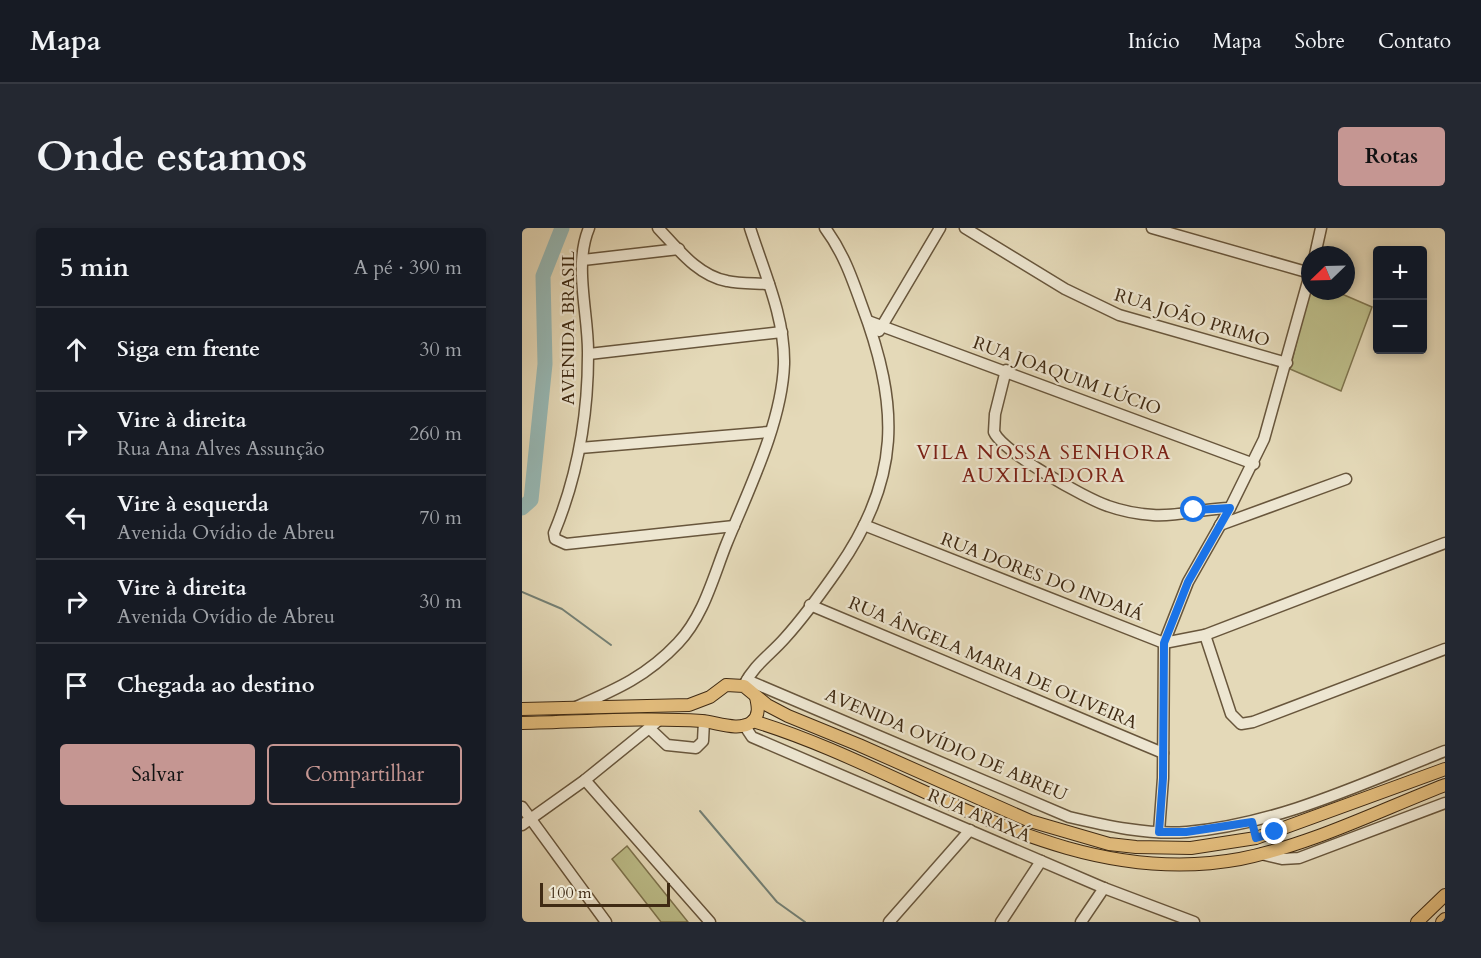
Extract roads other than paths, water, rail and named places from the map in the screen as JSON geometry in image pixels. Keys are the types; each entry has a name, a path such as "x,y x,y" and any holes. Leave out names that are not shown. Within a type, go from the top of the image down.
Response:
{"main road":[{"path":"522,709 689,705 710,697 726,685 745,683 756,697 759,710 748,723"},
{"path":"710,697 707,702 710,716 721,724"},
{"name":"AVENIDA OVÍDIO DE ABREU","path":"756,697 788,716 1030,821 1067,834 1109,844 1156,849 1191,848 1256,838 1445,769"},
{"path":"522,723 659,720 704,721 721,724 748,723 852,760 1006,827 1094,857 1182,864 1237,859 1260,854 1445,785"},
{"path":"1355,803 1360,818"},
{"path":"1417,922 1445,895"},
{"path":"1442,922 1445,919"}],"street":[{"name":"AVENIDA BRASIL","path":"589,228 583,260 588,354 580,448 571,491 554,533 555,539 566,544 734,526"},
{"path":"658,228 698,268 712,276 726,281 769,284"},
{"path":"574,707 644,675 681,640 705,597 769,432 783,374 782,332 750,228"},
{"path":"745,683 754,667 783,640 838,568 864,525 876,498 884,471 890,425 886,391 874,339 841,252 825,228"},
{"path":"874,339 940,228"},
{"name":"RUA JOÃO PRIMO","path":"965,228 1092,304 1119,315 1287,363"},
{"path":"1152,228 1301,270"},
{"path":"1317,246 1322,228"},
{"path":"583,260 679,249"},
{"path":"1159,832 1163,753 1164,643 1188,582 1254,464 1287,363 1303,300"},
{"name":"RUA JOAQUIM LÚCIO","path":"868,321 1006,370 1254,464"},
{"path":"588,354 782,332"},
{"path":"1006,370 995,414 994,432 996,438 1014,453 1107,506 1133,513 1156,516 1207,508 1230,508"},
{"path":"580,448 769,432"},
{"path":"1219,525 1346,479"},
{"name":"RUA DORES DO INDAIÁ","path":"864,525 1164,643"},
{"path":"1164,643 1205,635 1445,543"},
{"name":"RUA ÂNGELA MARIA DE OLIVEIRA","path":"810,604 1163,753"},
{"path":"1205,635 1231,714 1241,724 1445,649"},
{"name":"AVENIDA OVÍDIO DE ABREU","path":"745,683 1069,817 1109,826 1159,832 1186,832 1252,822 1289,812 1445,751"},
{"path":"526,822 585,780 659,720"},
{"path":"649,728 667,745 696,748 701,746 703,741 704,721"},
{"name":"RUA ARAXÁ","path":"748,723 752,737 1104,888 1194,922"},
{"path":"585,780 710,922"},
{"path":"1260,854 1282,859 1299,858 1445,803"},
{"path":"522,807 526,822 606,922"},
{"path":"1252,822 1256,838"},
{"path":"889,922 970,830"},
{"path":"1001,922 1041,861"},
{"path":"1082,922 1104,888"}],"waterway":[{"path":"522,508 531,500 545,364 543,276 562,228"},
{"path":"522,592 562,609 611,645"},
{"path":"700,811 777,902 805,922"}],"district":[{"name":"VILA NOSSA SENHORA AUXILIADORA","path":"1044,464"}]}
